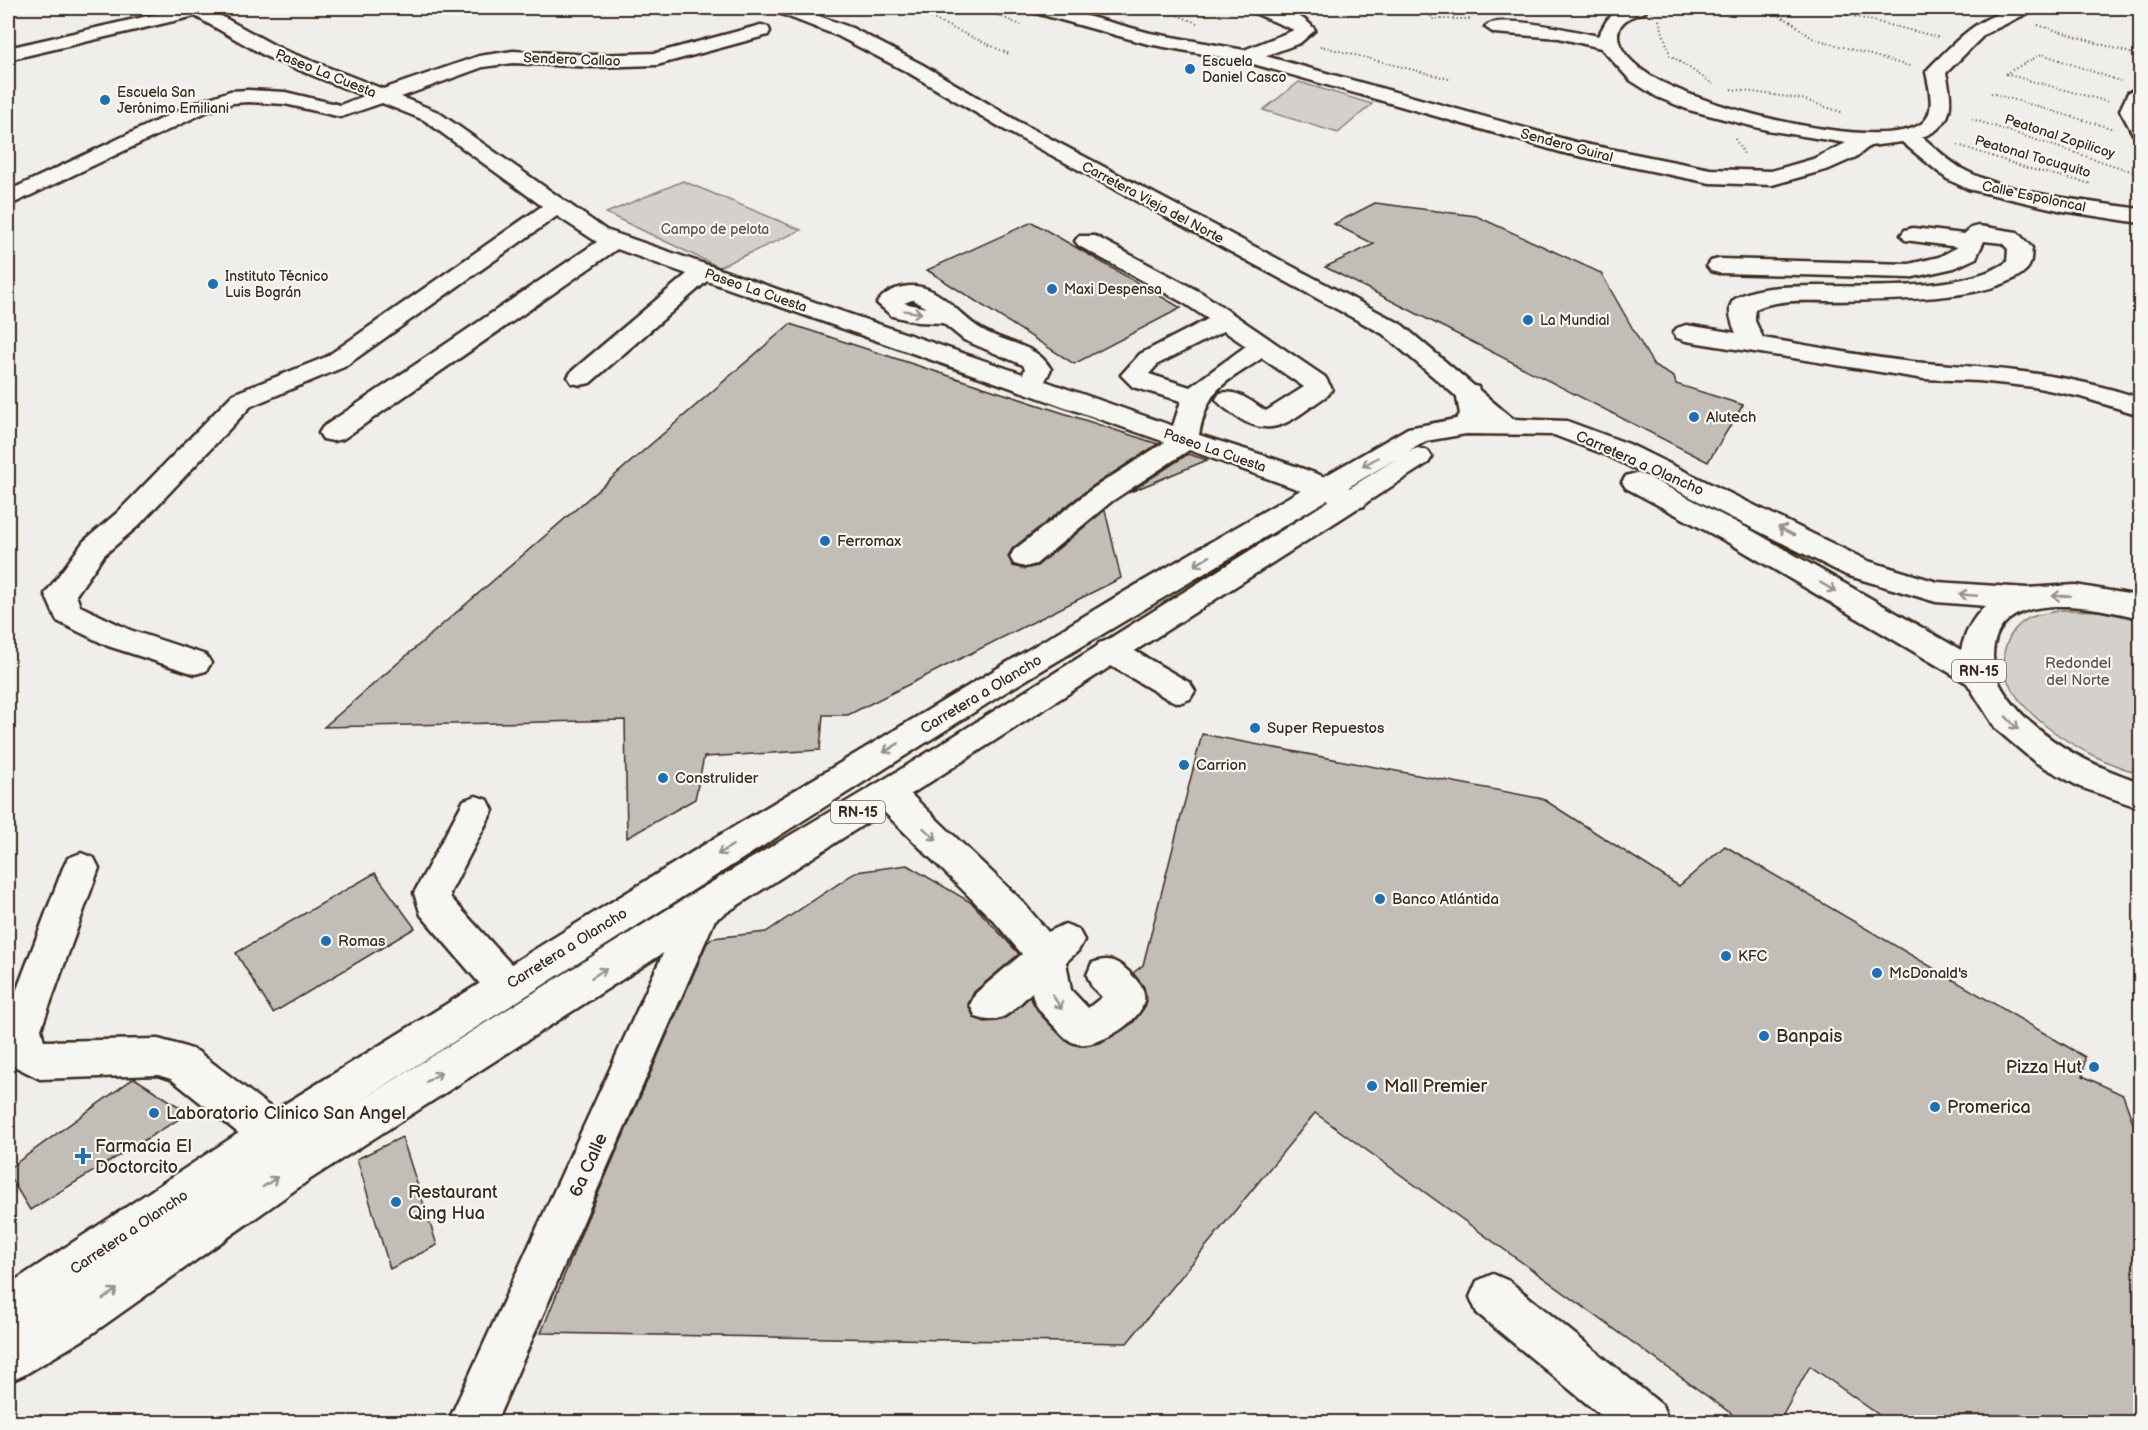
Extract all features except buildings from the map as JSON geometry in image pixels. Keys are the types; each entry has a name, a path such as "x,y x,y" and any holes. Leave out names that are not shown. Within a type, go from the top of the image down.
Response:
{"street":[{"name":"Carretera Vieja del Norte","path":"782,8 845,32 906,64 1012,126 1392,329 1467,409"},
{"name":"Sendero Guiral","path":"1038,8 1148,38 1245,56 1623,160 1710,176 1772,178 1821,164 1848,152 1864,140 1907,135 1929,128 1939,115 1941,94 1936,74"},
{"path":"1245,56 1293,39 1306,30 1298,23 1258,8"},
{"path":"1607,44 1607,34 1616,21 1626,11 1639,8"},
{"path":"8,54 199,9"},
{"name":"Paseo La Cuesta","path":"199,9 274,53 431,116 598,235 1339,494"},
{"path":"1936,74 1935,72 1978,30 2017,11"},
{"path":"1494,27 1538,29 1607,44 1631,72 1657,89 1690,104 1864,140"},
{"name":"Sendero Callao","path":"8,199 199,108 230,97 285,98 341,111 386,97 479,62 513,57 603,61 657,59 761,31"},
{"path":"2134,100 2130,116 2140,130"},
{"name":"Calle Espoloncal","path":"1907,135 1955,174 1976,184 2062,204 2140,216"},
{"path":"195,663 119,638 68,613 60,594 94,548 128,519 242,400 335,362 557,206"},
{"path":"1719,266 1919,270 1968,254 1972,242 1979,233 2009,237 2020,248 2018,265 2002,276 1984,283 1895,293 1774,295 1743,305 1748,332"},
{"path":"1913,235 1972,242"},
{"path":"333,433 614,241"},
{"path":"1087,241 1193,298 1316,383 1319,389 1272,420 1262,421 1229,399"},
{"path":"581,377 703,272"},
{"path":"951,316 972,334 1033,360 1038,369 1030,386"},
{"path":"1195,397 1142,381 1134,375 1149,359 1224,321"},
{"path":"1681,324 1748,332 1924,371 1962,370 2008,375 2080,388 2140,407"},
{"path":"1025,557 1102,495 1172,451 1184,439 1195,397 1202,388 1262,346"},
{"name":"Carretera a Olancho","path":"8,1311 62,1302 294,1166 702,908 888,794 1110,651 1339,494 1418,434 1467,409 1506,424 1557,427 1619,450 1857,568 1936,592 2026,599"},
{"name":"Carretera a Olancho","path":"8,1359 62,1302 272,1134 878,756 1339,494 1429,450 1488,439 1565,449 1742,537 1979,675"},
{"name":"RN-15","path":"2140,598 2059,595 2026,599 2000,610 1983,627 1976,650 1979,675 1994,703 2030,741 2061,763 2107,785 2140,795"},
{"name":"RN-15","path":"2098,597 2140,607"},
{"path":"1110,651 1179,692"},
{"path":"2107,785 2140,805"},
{"path":"888,794 1007,910 1040,949 1055,949"},
{"path":"476,810 432,893 434,904 506,986"},
{"path":"81,868 21,1029 26,1052 40,1060 158,1057 183,1065 272,1134"},
{"name":"6a Calle","path":"472,1422 702,908"},
{"path":"1055,949 1049,967 1052,997 1081,1027 1097,1024 1125,1002 1125,994 1106,975"},
{"path":"990,1005 1055,949"},
{"path":"1492,1297 1645,1422"},
{"path":"8,1299 62,1302"},
{"path":"8,1370 62,1302"}],"path":[{"path":"909,8 1009,54"},
{"path":"980,8 1023,26"},
{"path":"1430,8 1432,19 1474,20 1471,8"},
{"path":"1761,8 1790,21 1812,38 1936,74"},
{"path":"1820,8 1962,44"},
{"path":"2017,11 2140,56"},
{"path":"1658,17 1670,55 1719,87"},
{"path":"1293,39 1449,79"},
{"path":"2121,81 2042,54 2005,74 2134,100"},
{"path":"1727,88 1802,99 1844,114"},
{"path":"1990,93 2119,131"},
{"path":"1715,111 1738,143 1757,178"},
{"name":"Peatonal Zopilicoy","path":"1972,119 2140,174"},
{"name":"Peatonal Tocuquito","path":"1954,144 2056,176 2098,185"}],"green space":[{"path":"1299,82 1372,104 1338,133 1263,110"},
{"name":"Campo de pelota","path":"683,181 801,230 719,267 606,213"},
{"name":"Redondel del Norte","path":"2061,610 2099,611 2140,620 2140,773 2120,767 2072,744 2048,728 2027,709 2012,689 2004,667 2006,645 2010,637 2018,626 2029,618"}],"place":[{"name":"Escuela Daniel Casco","path":"1190,69"},
{"name":"Escuela San Jerónimo Emiliani","path":"105,100"},
{"name":"Instituto Técnico Luis Bográn","path":"213,284"},
{"name":"Maxi Despensa","path":"1052,289"},
{"name":"La Mundial","path":"1528,320"},
{"name":"Alutech","path":"1694,417"},
{"name":"Ferromax","path":"825,541"},
{"name":"Super Repuestos","path":"1255,728"},
{"name":"Carrion","path":"1184,765"},
{"name":"Construlider","path":"663,778"},
{"name":"Banco Atlántida","path":"1380,899"},
{"name":"Romas","path":"326,941"},
{"name":"KFC","path":"1726,956"},
{"name":"McDonald's","path":"1877,973"},
{"name":"Banpais","path":"1764,1036"},
{"name":"Pizza Hut","path":"2094,1067"},
{"name":"Mall Premier","path":"1372,1086"},
{"name":"Promerica","path":"1935,1107"},
{"name":"Laboratorio Clinico San Angel","path":"154,1113"},
{"name":"Farmacia El Doctorcito","path":"83,1156"},
{"name":"Restaurant Qing Hua","path":"396,1202"}]}
